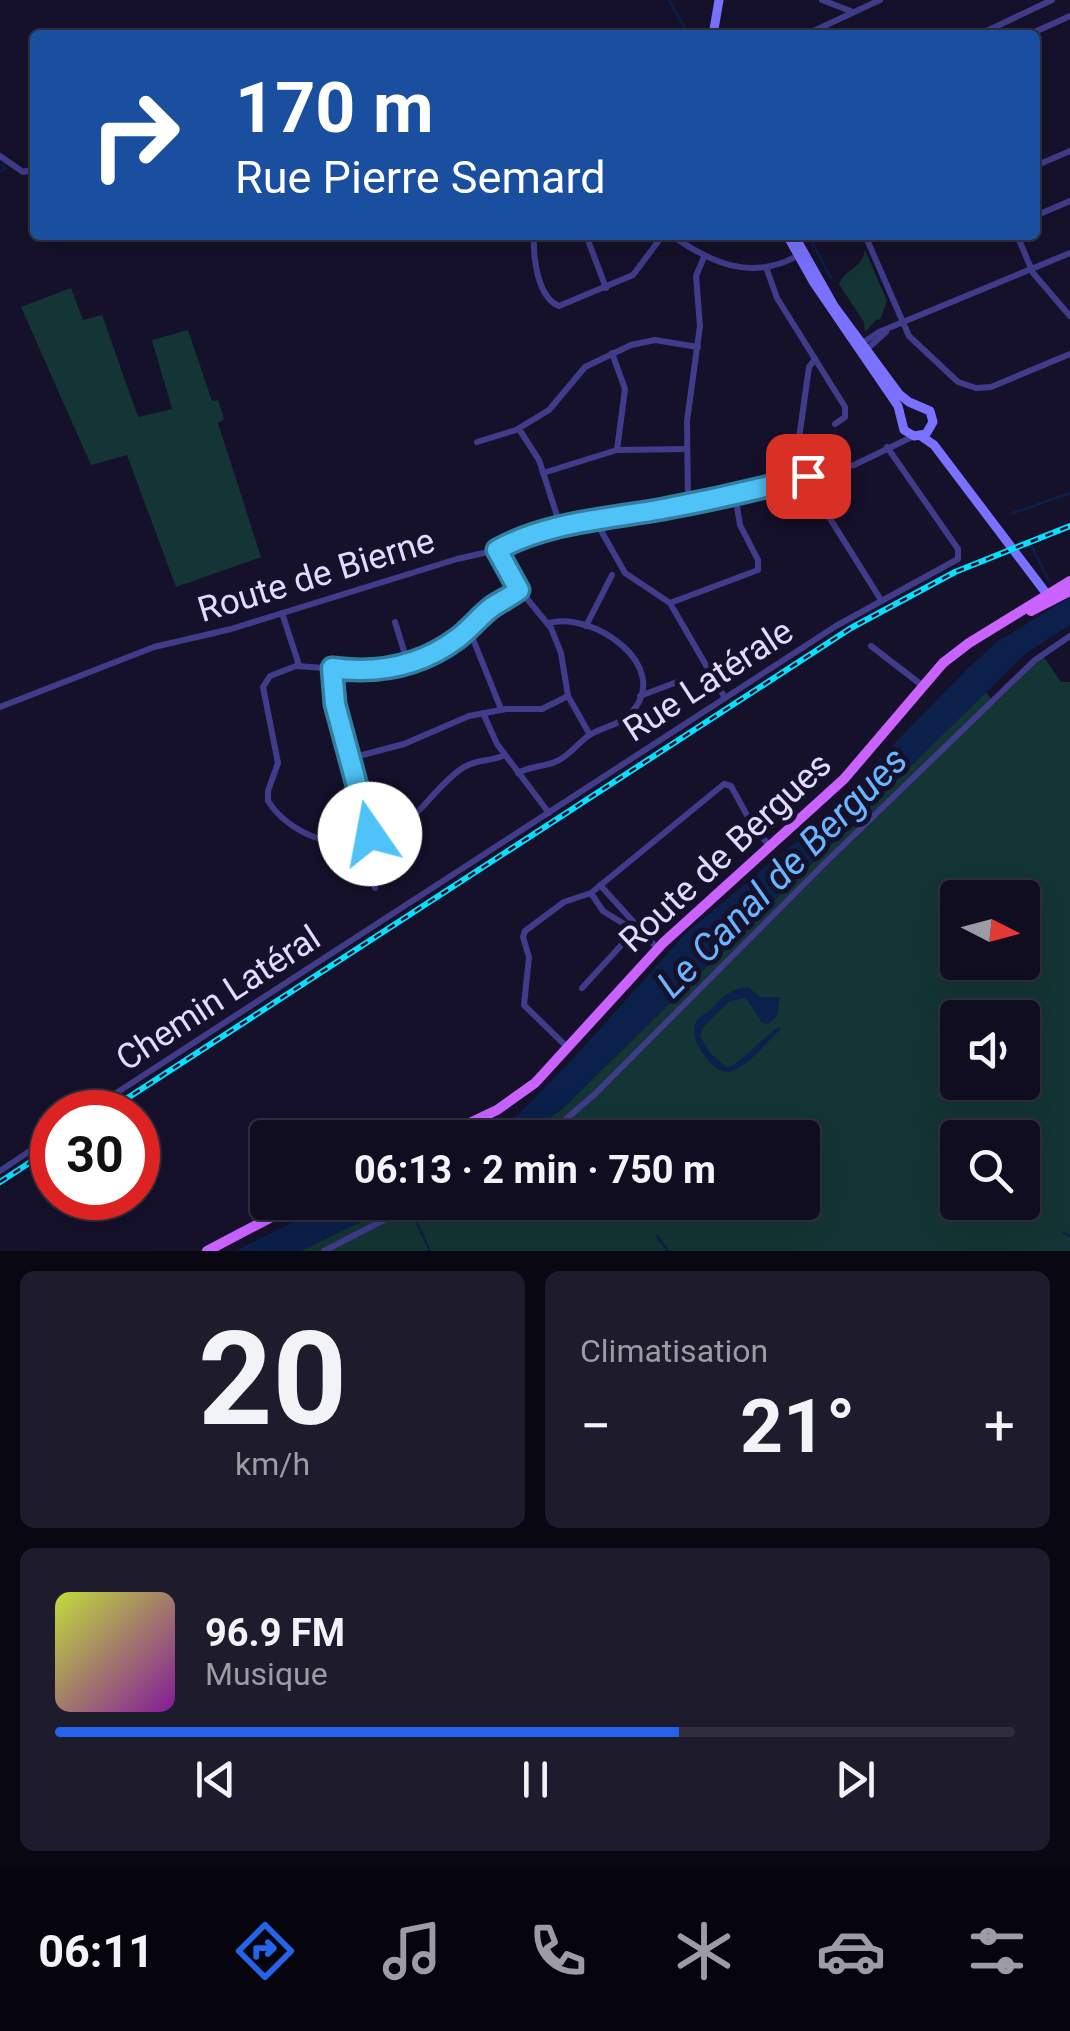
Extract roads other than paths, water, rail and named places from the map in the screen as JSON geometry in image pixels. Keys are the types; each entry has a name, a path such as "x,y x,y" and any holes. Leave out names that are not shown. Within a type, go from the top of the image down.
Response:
{"main road":[{"name":"Route de Bergues","path":"474,1120 515,1099 554,1065 658,949 850,774 960,649 1070,581"},
{"name":"Route de Bergues","path":"1046,598 1070,590"},
{"path":"207,1251 266,1220"}],"street":[{"path":"714,30 718,0"},
{"path":"822,0 853,12"},
{"path":"816,30 880,0"},
{"path":"988,30 1052,0"},
{"path":"1039,30 1070,16"},
{"path":"1040,164 1070,152"},
{"path":"0,156 22,172 30,171"},
{"path":"1040,214 1070,201"},
{"path":"534,240 535,265 554,306 566,305 636,273 659,240"},
{"path":"588,240 606,288"},
{"path":"678,240 704,257 737,268 766,267 801,254"},
{"path":"794,240 902,421 934,445 1046,598"},
{"path":"869,240 902,324 918,346 958,382 976,388 995,386 1070,354"},
{"path":"1019,240 1031,269 1070,316"},
{"path":"861,349 888,329 1070,253"},
{"path":"688,504 688,414 700,314 696,276 704,257"},
{"path":"766,267 777,298 846,409 844,418 835,424"},
{"path":"477,442 519,428 553,407 585,367 612,353 648,340 698,347"},
{"path":"861,349 901,396 929,410 934,438 956,473"},
{"path":"612,353 624,389 618,450"},
{"path":"815,359 809,367 794,469 881,600"},
{"path":"885,450 906,409 915,405"},
{"path":"917,436 932,426"},
{"path":"519,428 544,473 560,528"},
{"name":"Route de Bierne","path":"0,707 154,647 214,634 560,528 735,494 859,463 917,436"},
{"path":"544,473 618,450 686,449"},
{"name":"Rue Latérale","path":"377,925 725,698 881,600 956,560 960,554 885,450"},
{"path":"670,603 758,570 740,525 735,494"},
{"path":"595,520 622,570 670,603 725,698"},
{"path":"497,550 519,590 549,624 561,653 568,696 590,735"},
{"path":"586,626 612,575"},
{"path":"505,755 464,766 402,828 370,841 347,844 316,839 268,802 278,760 263,687 273,674 300,665 368,671 408,664 436,652 519,590"},
{"path":"282,612 300,665"},
{"path":"518,772 561,760 590,735 623,720 636,708 640,696 640,675 632,656 610,636 562,621 549,624"},
{"path":"396,622 408,664"},
{"path":"469,629 501,709"},
{"path":"564,1120 1035,660 1070,636"},
{"path":"871,646 927,682"},
{"path":"692,700 744,667"},
{"path":"332,668 335,704 370,841 375,888"},
{"path":"640,696 678,682"},
{"path":"351,758 398,746 483,713 542,709 568,696"},
{"path":"483,713 489,732 549,813"},
{"path":"569,1048 524,1006 529,955 523,936 527,929 564,902 591,893 724,784 730,786 750,822 771,847"},
{"path":"600,885 658,949"},
{"path":"591,893 603,911 639,931"},
{"name":"Chemin Latéral","path":"121,1090 377,925"},
{"path":"582,988 639,931"},
{"path":"0,1171 30,1151"},
{"path":"324,1251 384,1220"}],"water":[{"name":"Le Canal de Bergues","path":"1070,597 1070,625 1025,654 562,1109 547,1120 507,1120 519,1114 580,1051 686,933 810,830 997,642"},
{"path":"748,987 760,997 780,997 777,1016 768,1024 762,1023 746,998 730,1001 701,1031 709,1052 727,1068 778,1027 781,1029 745,1064 726,1072 706,1058 696,1042 695,1024 725,996"},
{"path":"297,1220 365,1220 300,1251 236,1251"}],"waterway":[{"path":"669,0 686,30"},
{"path":"0,164 6,168 0,172"},
{"path":"811,240 831,278"},
{"path":"1013,513 1070,493"},
{"path":"1032,547 1049,581"},
{"path":"417,1223 430,1251"},
{"path":"1064,1233 1070,1236"},
{"path":"657,1236 668,1251"}],"railway":[{"path":"140,1090 851,628 955,572 1070,526"},
{"path":"0,1182 30,1162"}]}
